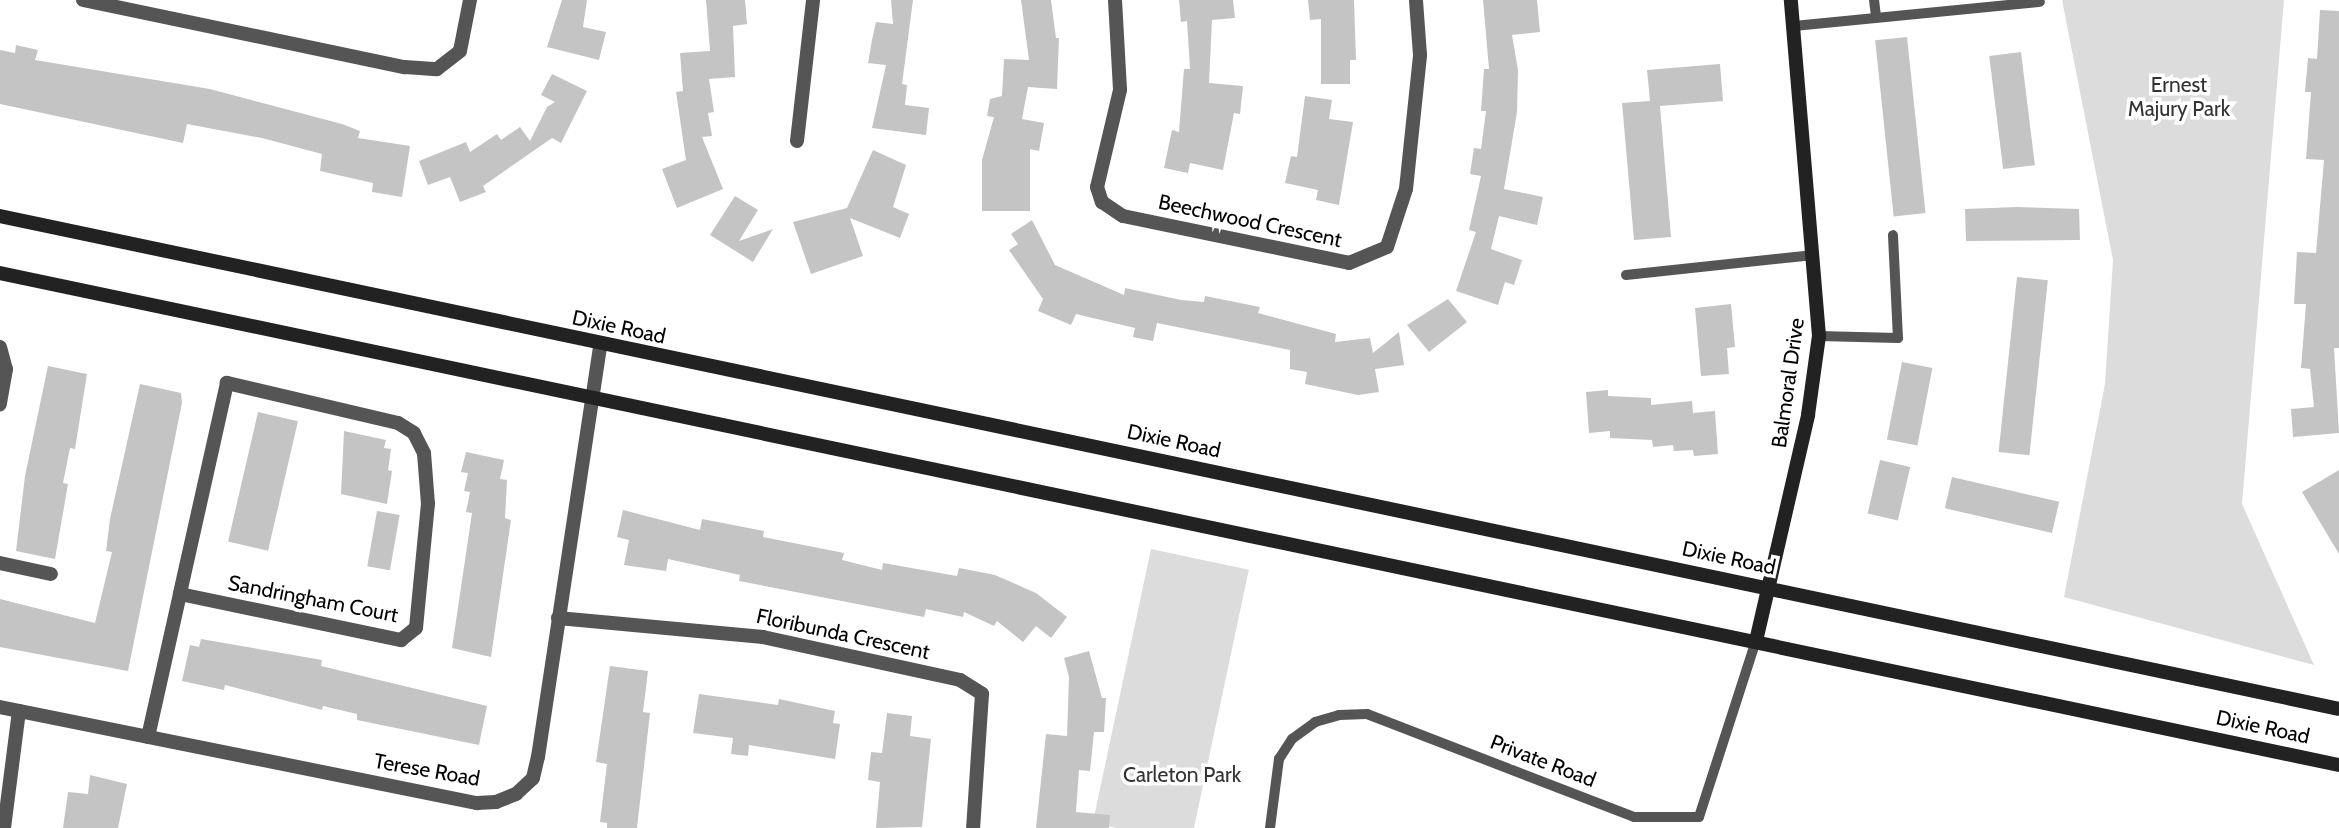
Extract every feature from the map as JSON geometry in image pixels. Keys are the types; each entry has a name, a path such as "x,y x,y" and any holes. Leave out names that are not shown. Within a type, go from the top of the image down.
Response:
{"main road":[{"name":"Balmoral Drive","path":"1756,641 1808,415 1819,336 1791,0"},
{"name":"Dixie Road","path":"0,216 600,345 2339,709"},
{"name":"Dixie Road","path":"0,273 2339,765"}],"street":[{"path":"83,0 405,67 436,69 460,51 470,0"},
{"path":"797,141 813,0"},
{"name":"Beechwood Crescent","path":"1115,0 1120,90 1097,187 1102,202 1123,216 1349,263 1387,247 1406,189 1420,55 1416,0"},
{"name":"Terese Road","path":"0,707 477,803 496,802 516,794 533,778 600,345"},
{"path":"0,347 6,369 0,404"},
{"name":"Sandringham Court","path":"148,737 227,383 398,423 414,433 424,453 428,504 416,628 401,640 180,594"},
{"path":"0,563 51,574"},
{"name":"Floribunda Crescent","path":"558,618 763,637 960,680 982,694 972,828"},
{"path":"4,828 19,710"}],"lane":[{"path":"1874,0 1876,17"},
{"path":"1794,26 2040,2"},
{"path":"1819,336 1898,338 1893,235"},
{"path":"1626,275 1814,255"},
{"name":"Private Road","path":"1269,828 1279,759 1292,739 1315,722 1339,715 1367,715 1634,817 1697,823 1711,793 1756,641"}],"green space":[{"name":"Ernest Majury Park","path":"2062,0 2284,0 2242,504 2314,665 2064,597 2105,384 2113,260"},
{"name":"Carleton Park","path":"1151,549 1249,570 1194,828 1117,828 1093,823"}],"building":[{"path":"562,0 587,0 583,27 606,32 599,60 547,47"},
{"path":"706,0 745,0 747,24 733,26 735,77 709,79 714,112 708,113 712,136 702,137 723,189 677,208 662,169 686,160 676,92 683,91 680,53 710,51"},
{"path":"891,0 913,0 902,84 907,85 905,105 929,108 926,135 872,128 886,65 868,63 876,22 893,24"},
{"path":"1021,0 1051,0 1056,38 1059,38 1057,89 1028,87 1022,119 1044,123 1039,151 1030,149 1030,211 982,211 982,160 994,117 987,116 990,99 1002,96 1004,59 1029,60"},
{"path":"1179,0 1233,0 1235,18 1212,20 1209,83 1243,86 1240,114 1234,113 1223,170 1190,163 1188,173 1164,168 1172,130 1179,132 1184,69 1190,69 1187,21 1181,22"},
{"path":"1308,0 1354,0 1356,60 1350,60 1350,84 1321,84 1321,19 1310,20"},
{"path":"1483,0 1537,0 1540,32 1512,35 1518,70 1517,112 1504,189 1543,197 1537,225 1499,216 1491,249 1522,260 1514,285 1505,282 1498,305 1456,291 1476,232 1469,230 1481,176 1470,174 1474,148 1481,149 1486,111 1481,111 1484,69 1489,69"},
{"path":"2320,10 2339,11 2339,348 2334,348 2339,433 2293,437 2291,409 2314,407 2310,369 2301,368 2306,304 2294,304 2297,252 2316,253 2324,160 2306,159 2311,92 2305,92 2308,58 2317,59"},
{"path":"1907,37 1926,213 1894,216 1875,40"},
{"path":"16,45 38,50 35,60 210,89 342,124 360,131 358,138 410,146 402,197 372,192 373,183 320,171 322,154 262,138 187,124 183,143 0,104 0,50 15,53"},
{"path":"2021,52 2035,165 2003,169 1989,56"},
{"path":"1720,64 1723,101 1660,106 1671,237 1634,240 1622,103 1650,101 1647,70"},
{"path":"552,74 587,91 561,143 552,138 483,186 486,192 460,202 450,177 428,185 419,161 466,142 470,152 497,134 501,140 520,127 530,141 547,107 555,102 541,95"},
{"path":"1305,96 1332,100 1329,119 1353,122 1339,205 1316,200 1318,190 1285,183 1291,156 1297,157"},
{"path":"873,150 906,165 893,207 909,214 900,238 850,218 863,256 811,274 793,222 847,208"},
{"path":"735,196 758,210 739,241 773,229 753,262 710,235"},
{"path":"1965,209 2079,209 2080,240 1966,241"},
{"path":"1032,220 1055,265 1124,295 1125,288 1181,300 1204,302 1205,296 1260,307 1258,313 1336,334 1335,342 1370,338 1373,353 1399,332 1404,365 1375,369 1379,392 1358,395 1305,384 1307,372 1290,369 1290,350 1157,323 1153,341 1133,337 1135,328 1076,314 1071,325 1038,311 1043,299 1009,250 1018,244 1011,234"},
{"path":"2017,277 2048,280 2029,455 1999,452"},
{"path":"1448,299 1467,322 1429,352 1407,325"},
{"path":"1731,304 1735,347 1727,348 1729,374 1701,376 1695,308"},
{"path":"1902,362 1932,368 1917,445 1887,440"},
{"path":"48,366 87,374 75,449 70,448 63,483 68,484 55,559 16,551 25,476"},
{"path":"140,384 181,393 182,403 128,671 0,647 0,599 95,623 112,552 106,551 110,519"},
{"path":"1608,390 1608,396 1651,398 1651,405 1692,401 1693,413 1715,411 1718,454 1694,456 1693,450 1674,451 1673,445 1653,447 1652,440 1610,438 1610,431 1589,433 1586,392"},
{"path":"258,412 298,421 268,551 228,542"},
{"path":"344,431 386,440 384,448 391,449 388,470 392,471 387,504 341,494"},
{"path":"466,452 504,460 500,479 507,480 505,518 511,520 491,657 452,648 472,513 466,512 470,492 464,491 468,473 461,472"},
{"path":"1880,460 1910,467 1898,521 1868,514"},
{"path":"2339,470 2339,554 2302,492"},
{"path":"1952,477 2059,502 2052,533 1945,508"},
{"path":"623,510 700,530 702,519 764,531 763,537 844,553 842,560 882,570 883,563 957,576 959,568 995,575 1036,593 1067,617 1051,638 1036,626 1023,642 997,621 994,626 964,612 963,617 926,609 924,617 739,581 740,575 668,559 666,571 624,565 629,540 617,537"},
{"path":"377,511 400,515 390,570 367,566"},
{"path":"201,639 322,660 321,666 487,706 479,745 357,720 357,714 323,706 322,710 225,685 224,690 182,681 190,645 199,647"},
{"path":"1089,651 1102,698 1106,698 1104,732 1094,732 1090,771 1079,770 1076,812 1110,815 1109,828 1036,828 1046,734 1067,736 1069,677 1064,658"},
{"path":"610,666 648,671 643,712 650,713 637,828 607,828 607,823 600,822 607,764 596,762"},
{"path":"699,694 778,705 779,699 835,711 833,723 840,724 835,759 749,745 748,756 731,754 733,738 693,733"},
{"path":"887,713 912,716 910,736 931,739 922,827 876,828 880,782 868,780 871,752 882,753"},
{"path":"90,775 127,784 118,828 63,828 68,792 88,794"}]}
